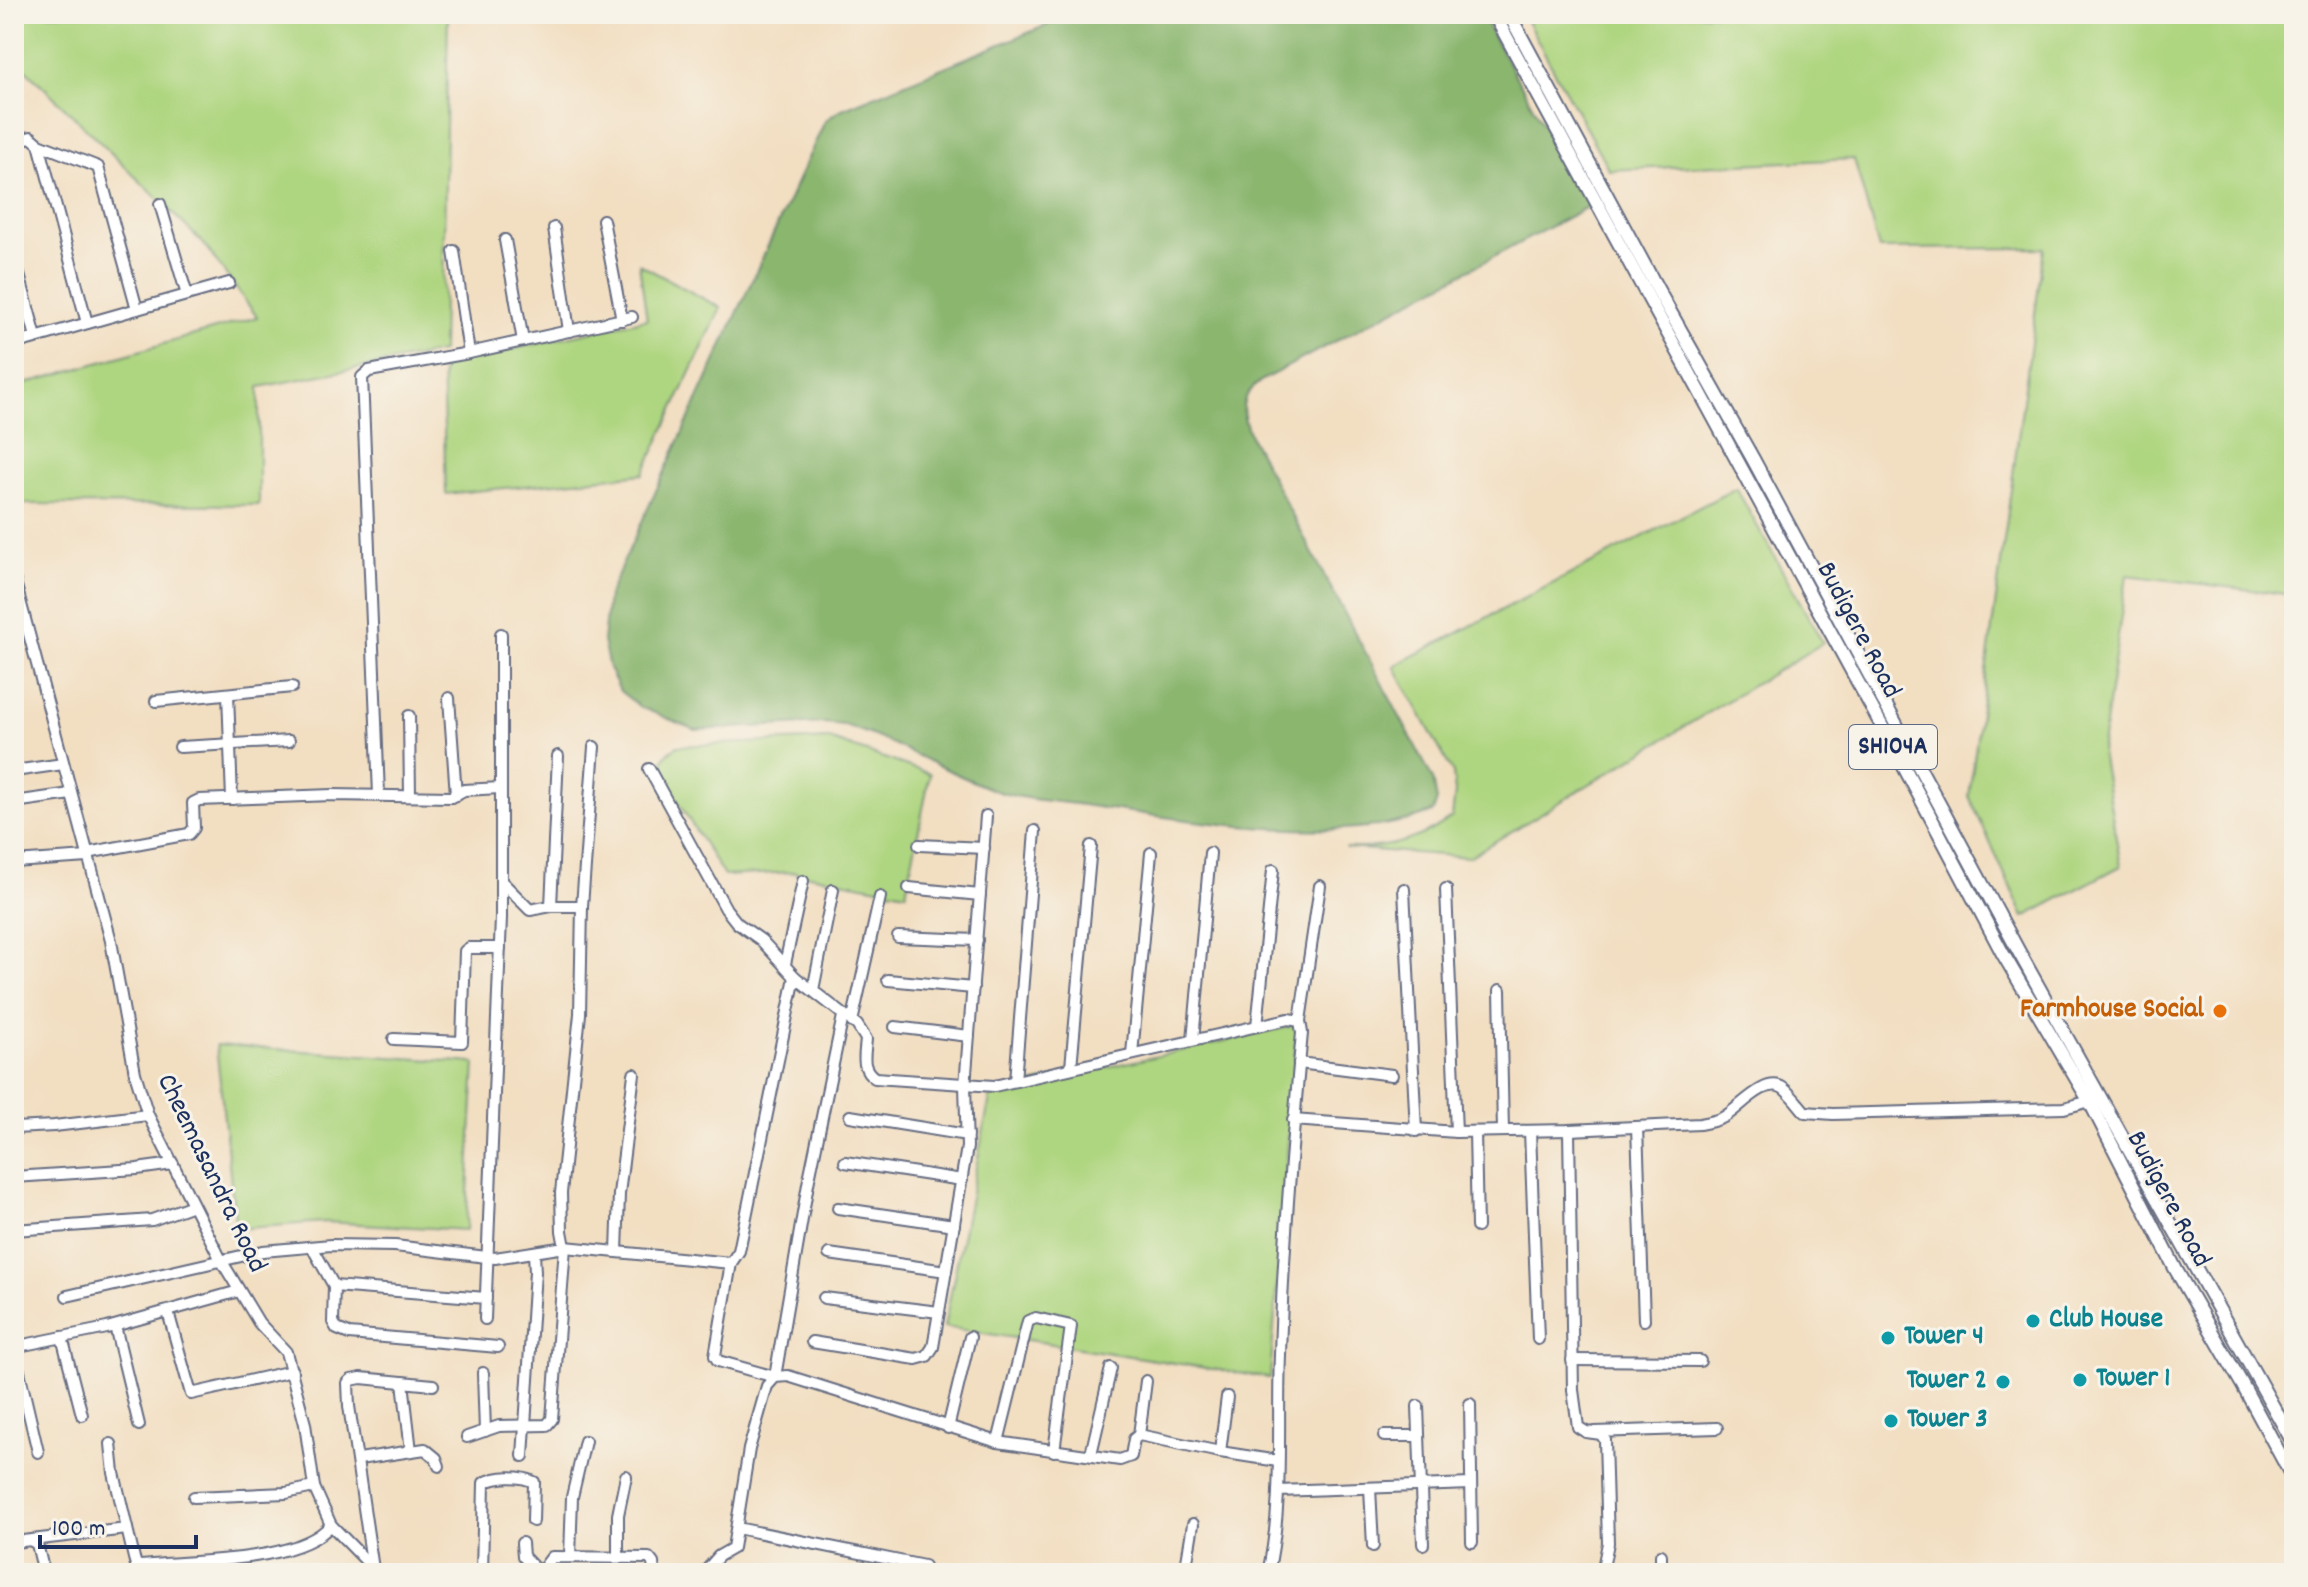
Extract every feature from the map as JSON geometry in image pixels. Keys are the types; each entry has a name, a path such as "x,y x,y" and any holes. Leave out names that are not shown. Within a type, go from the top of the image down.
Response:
{"main road":[{"name":"Budigere Road","path":"1494,14 2003,954 2095,1099 2176,1270 2294,1480"},
{"name":"Budigere Road","path":"1509,14 1659,292 1759,469 2095,1099 2294,1444"}],"street":[{"path":"14,141 31,137 39,144 98,167 137,309"},
{"path":"39,144 87,323"},
{"path":"160,204 187,295"},
{"path":"379,795 362,377 369,371 469,353 627,318 603,220"},
{"path":"554,228 569,331"},
{"path":"505,240 523,341"},
{"path":"454,251 469,353"},
{"path":"14,256 36,337"},
{"path":"14,344 229,283"},
{"name":"Cheemasandra Road","path":"14,578 111,941 138,1085 148,1115 239,1291 259,1323 286,1352 305,1424 314,1487 331,1525 373,1572"},
{"path":"485,1319 500,948 501,634"},
{"path":"156,701 292,687"},
{"path":"228,694 232,799"},
{"path":"449,698 456,795"},
{"path":"409,716 410,796"},
{"path":"180,747 289,741"},
{"path":"467,1437 499,1426 547,1425 552,1419 565,1247 561,1193 580,1014 582,906 594,747"},
{"path":"551,906 558,756"},
{"path":"14,771 63,764"},
{"path":"649,769 726,909 737,923 761,940 795,977 848,1019 866,1039 864,1065 875,1078 994,1086 1288,1019 1300,1021"},
{"path":"14,862 87,855 189,834 194,828 193,803 199,800 456,795 464,790 500,788"},
{"path":"14,802 71,794"},
{"path":"812,1342 916,1359 927,1356 933,1347 967,1135 965,1086 986,816"},
{"path":"1015,1081 1035,831"},
{"path":"919,845 984,848"},
{"path":"1071,1067 1091,846"},
{"path":"1132,1054 1151,853"},
{"path":"1193,1040 1210,853"},
{"path":"1257,1026 1273,870"},
{"path":"501,881 530,910 582,906"},
{"path":"785,964 803,881"},
{"path":"1268,1573 1278,1523 1282,1289 1302,1033 1300,1021 1320,886"},
{"path":"909,888 980,895"},
{"path":"1404,889 1416,1131"},
{"path":"1446,889 1456,1132"},
{"path":"813,990 833,890"},
{"path":"704,1573 719,1556 733,1548 749,1449 767,1386 775,1377 808,1184 880,897"},
{"path":"898,937 977,940"},
{"path":"394,1039 462,1042 465,951 469,948 500,948"},
{"path":"795,977 739,1251 731,1263 715,1356 718,1361 775,1377 788,1376 998,1442 1120,1460 1127,1459 1139,1435 1146,1381"},
{"path":"888,980 973,988"},
{"path":"1500,990 1503,1131"},
{"path":"895,1027 969,1036"},
{"path":"1299,1063 1392,1075"},
{"path":"617,1252 619,1194 634,1074"},
{"path":"1293,1120 1456,1132 1700,1124 1721,1119 1743,1105 1761,1088 1772,1084 1782,1087 1805,1112 1833,1114 2064,1108 2095,1099"},
{"path":"14,1128 148,1115"},
{"path":"850,1116 967,1135"},
{"path":"1637,1127 1644,1320"},
{"path":"1569,1130 1572,1360 1576,1423 1581,1429 1604,1437 1608,1543 1602,1573"},
{"path":"1530,1131 1538,1339"},
{"path":"1475,1132 1477,1227"},
{"path":"845,1162 962,1180"},
{"path":"14,1177 173,1164"},
{"path":"14,1230 152,1220 193,1205"},
{"path":"838,1208 954,1225"},
{"path":"67,1296 263,1251 312,1247 395,1246 507,1258 565,1247 731,1263"},
{"path":"312,1247 334,1286 333,1322 337,1329 349,1334 498,1347"},
{"path":"523,1456 534,1253"},
{"path":"829,1254 946,1271"},
{"path":"334,1286 486,1298"},
{"path":"38,1452 14,1348 115,1326 239,1291"},
{"path":"824,1298 939,1312"},
{"path":"168,1312 191,1394 292,1371"},
{"path":"998,1442 1028,1321 1036,1318 1071,1326 1054,1451"},
{"path":"115,1326 139,1425"},
{"path":"62,1337 82,1415"},
{"path":"948,1428 970,1337"},
{"path":"1572,1360 1700,1361"},
{"path":"1091,1454 1111,1368"},
{"path":"483,1373 485,1431"},
{"path":"373,1572 348,1383 361,1378 433,1385"},
{"path":"403,1382 411,1451"},
{"path":"1220,1452 1227,1397"},
{"path":"1470,1404 1472,1542"},
{"path":"1418,1406 1423,1544"},
{"path":"1593,1433 1717,1428"},
{"path":"1139,1435 1278,1461"},
{"path":"1384,1436 1419,1436"},
{"path":"570,1557 572,1497 585,1441"},
{"path":"111,1444 114,1473 139,1570 279,1553 321,1536 331,1525"},
{"path":"359,1459 425,1449 436,1458 439,1466"},
{"path":"618,1557 618,1515 626,1476"},
{"path":"482,1573 484,1483 493,1478 528,1479 534,1482 533,1521"},
{"path":"1278,1491 1471,1484"},
{"path":"194,1497 286,1493 314,1487"},
{"path":"1370,1488 1373,1546"},
{"path":"1185,1573 1193,1524"},
{"path":"737,1528 924,1566"},
{"path":"14,1542 127,1529"},
{"path":"32,1541 37,1544 44,1573"},
{"path":"522,1543 527,1563 540,1573 552,1557 618,1557 649,1558 654,1573"},
{"path":"1661,1555 1661,1573"}],"green space":[{"path":"14,14 448,14 442,352 259,387 259,505 14,504 14,387 257,317 203,243 14,58"},
{"path":"1074,14 1481,14 1589,206 1262,380 1254,386 1243,405 1250,436 1433,779 1437,800 1433,812 1396,823 1310,830 1216,824 1021,797 979,784 843,725 825,723 695,730 640,707 620,691 609,668 603,641 608,596 825,121 840,110"},
{"path":"1523,14 2294,14 2294,595 2127,575 2101,752 2121,866 2024,917 1969,796 2044,248 1879,249 1854,159 1609,170"},
{"path":"639,264 721,308 643,474 446,494 442,365 647,319"},
{"path":"1736,488 1823,643 1469,857 1345,848 1402,842 1452,817 1455,793 1453,773 1394,666"},
{"path":"829,739 930,774 906,893 793,872 724,876 662,776 667,754 678,746"},
{"path":"1297,1025 1270,1378 944,1327 991,1093"},
{"path":"216,1045 475,1063 466,1230 324,1222 236,1229"}],"place":[{"name":"Farmhouse Social","path":"2220,1011"},
{"name":"Club House","path":"2033,1321"},
{"name":"Tower 4","path":"1888,1338"},
{"name":"Tower 1","path":"2080,1380"},
{"name":"Tower 2","path":"2003,1382"},
{"name":"Tower 3","path":"1891,1421"}]}
